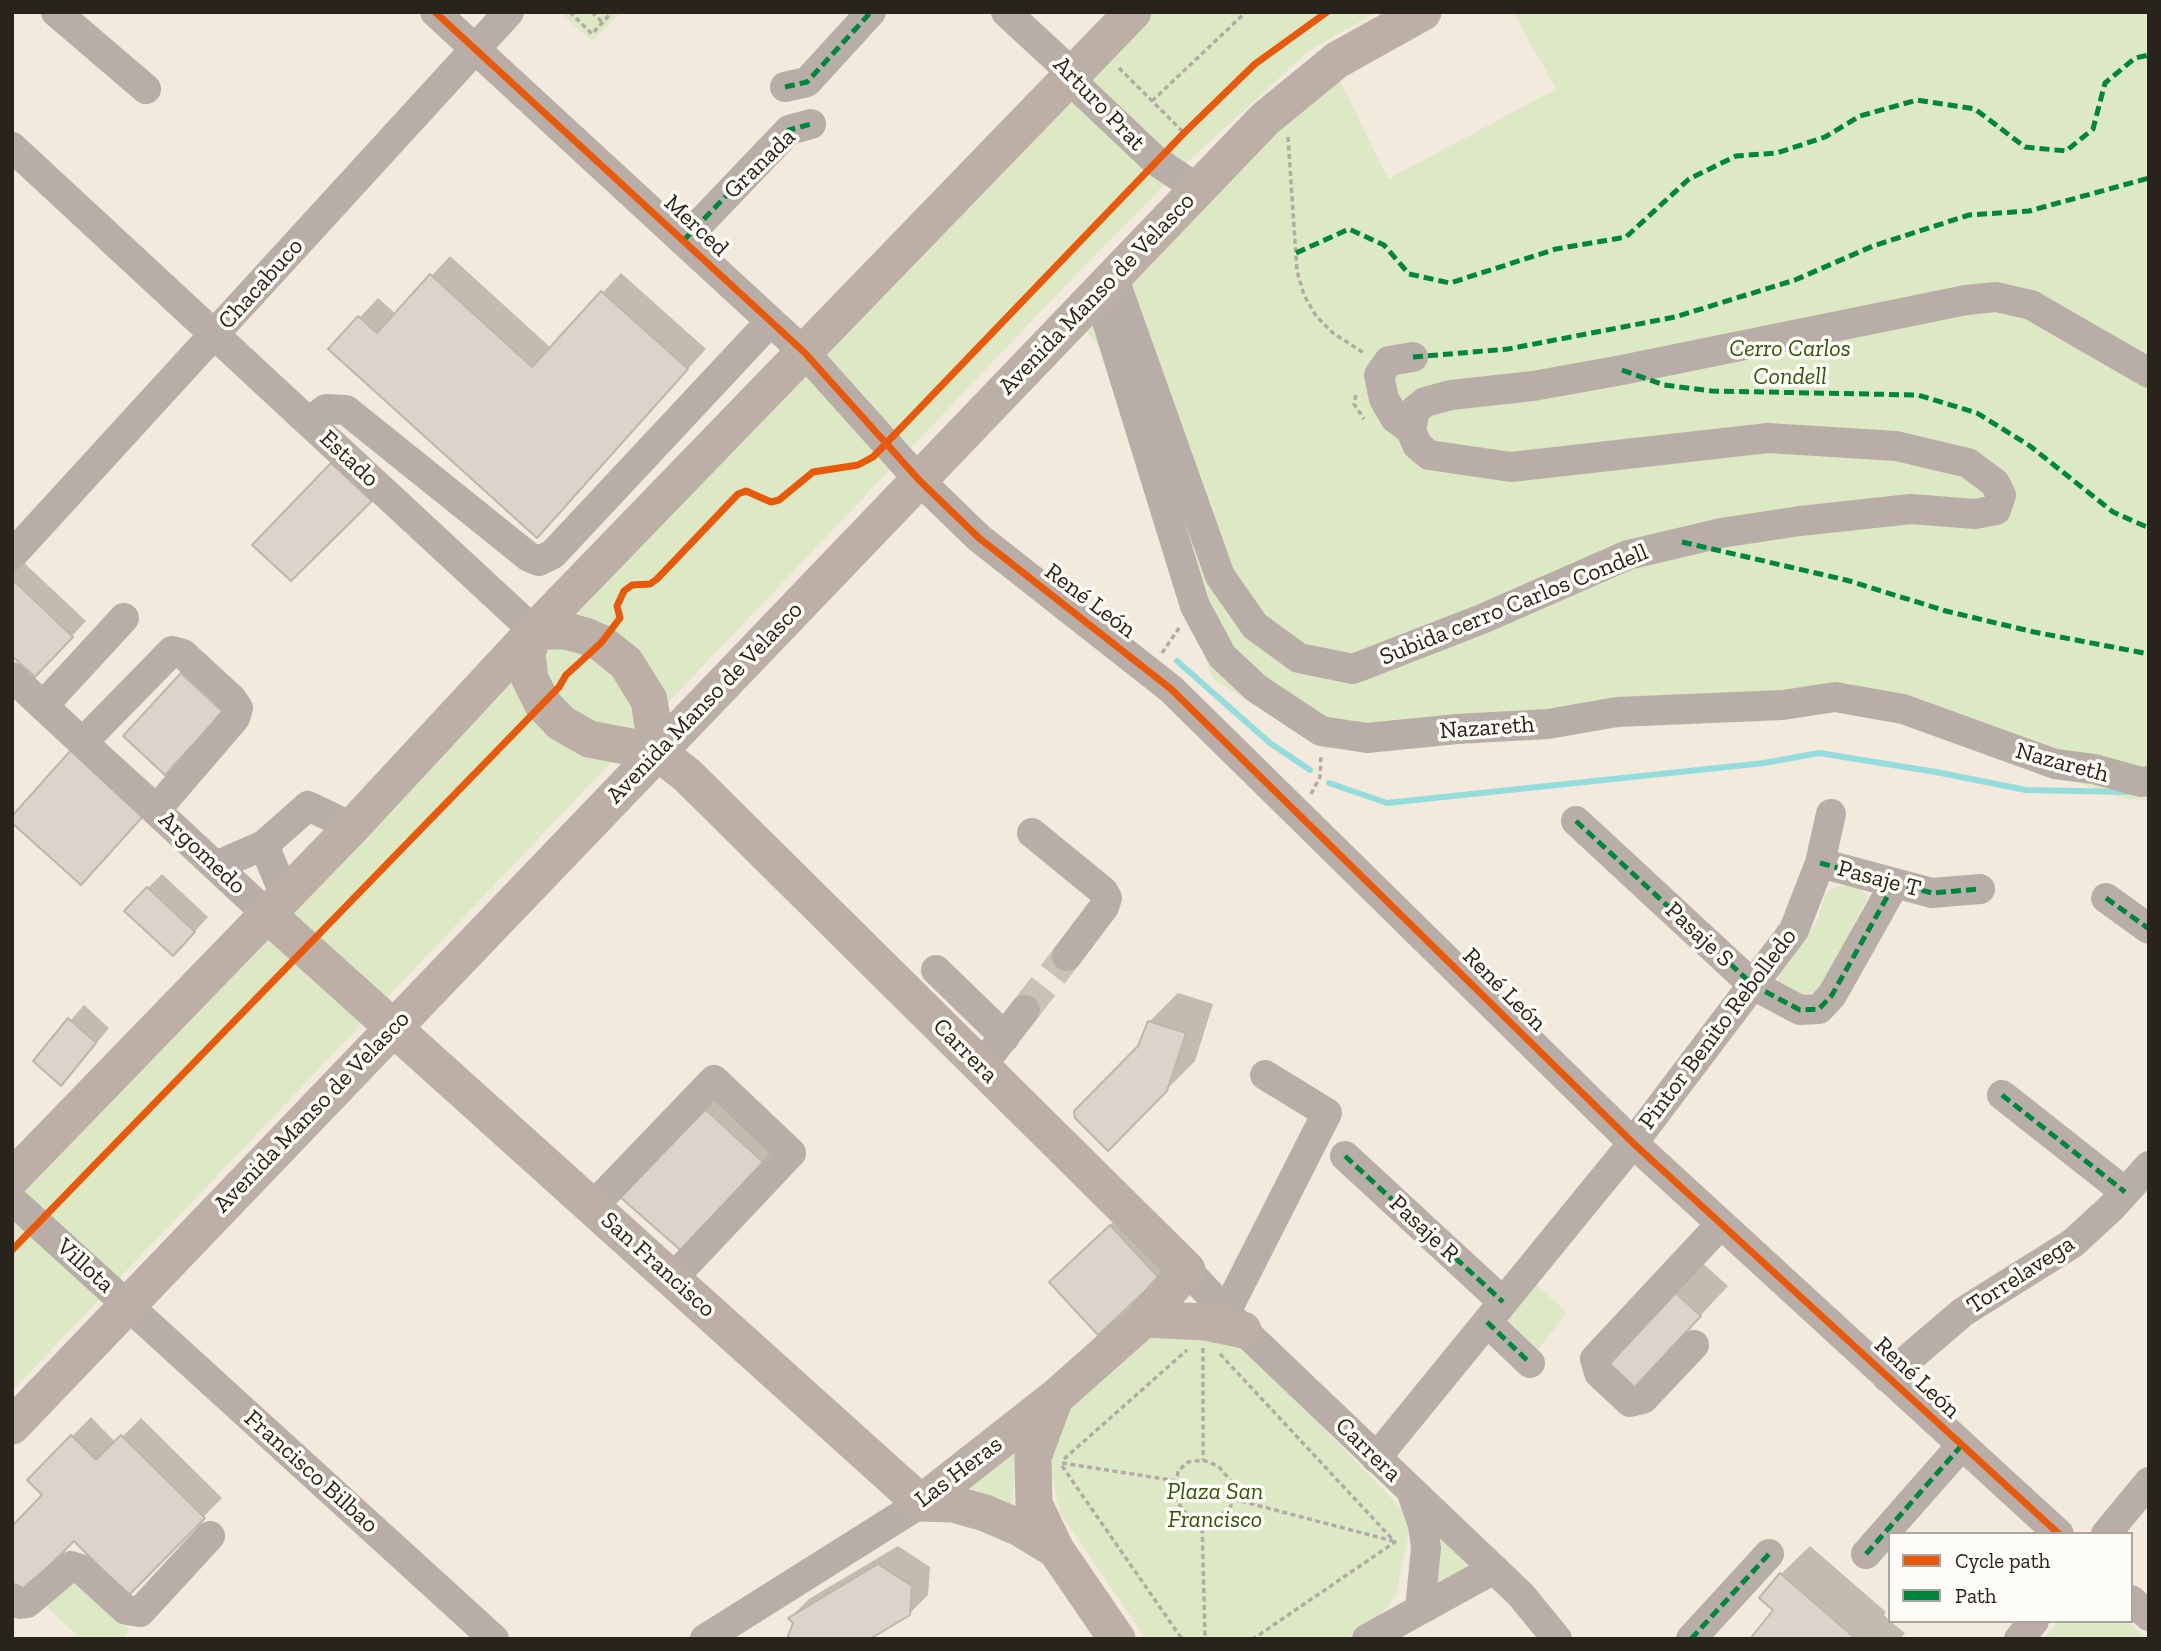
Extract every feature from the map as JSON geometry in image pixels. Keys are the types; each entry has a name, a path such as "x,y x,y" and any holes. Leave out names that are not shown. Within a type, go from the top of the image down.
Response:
{"main road":[{"path":"12,1178 352,827 540,638 805,353 1133,12"},
{"name":"Avenida Manso de Velasco","path":"12,1426 1283,102 1337,60 1423,12"},
{"path":"566,631 585,636 601,643 626,663 649,700 657,752 589,739 561,723 542,703 530,679 527,654 540,638 566,631"},
{"name":"Carrera","path":"657,752 687,775 1187,1270"},
{"name":"Argomedo","path":"276,905 395,1026"},
{"name":"San Francisco","path":"395,1026 920,1503"},
{"name":"Las Heras","path":"920,1503 1056,1398 1144,1319 1187,1270"},
{"path":"1144,1319 1219,1325"},
{"path":"1056,1398 1033,1457 1034,1504 1056,1550 1117,1639"},
{"path":"920,1503 953,1504 985,1513 1020,1528 1056,1550"}],"street":[{"path":"56,12 146,89"},
{"name":"Merced","path":"435,12 805,353 919,480"},
{"name":"Chacabuco","path":"12,555 509,12"},
{"name":"Granada","path":"785,87 807,82 871,12"},
{"name":"Arturo Prat","path":"1006,12 1073,74 1082,90 1157,161 1198,188"},
{"name":"Granada","path":"683,241 789,130 811,124"},
{"name":"Estado","path":"12,146 540,638"},
{"name":"Subida cerro Carlos Condell","path":"1106,284 1220,576 1255,626 1299,658 1353,669 1482,619 1628,555 1682,542 1800,521 1911,509 1975,514 1996,510 2001,495 1996,482 1968,463 1895,446 1768,438 1511,467 1429,455 1418,445 1411,430"},
{"name":"Nazareth","path":"1106,284 1195,606 1222,656 1256,688 1321,732 1367,738 1548,724 1617,712 1783,705 1835,697 1903,709 2055,764 2094,769 2141,782 2149,781"},
{"path":"1413,357 1389,361 1379,375 1384,399 1395,418 1411,430 1415,410 1425,402 1451,395 1597,375 1966,300 1996,298 2031,305 2149,373"},
{"path":"309,422 326,409 346,410 529,557 539,561 553,554 771,322"},
{"name":"René León","path":"919,480 997,554 1150,671 1633,1143 2057,1532"},
{"path":"43,706 124,618"},
{"path":"82,743 172,651 183,654 236,704 235,718 156,810"},
{"name":"Argomedo","path":"12,677 216,866 276,905"},
{"path":"216,866 264,845 307,806 352,827"},
{"name":"Pintor Benito Rebolledo","path":"1376,1458 1633,1143 1794,930 1820,863 1831,814"},
{"name":"Pasaje S","path":"1576,821 1753,985 1800,1010 1819,1009 1832,995 1895,883"},
{"path":"1032,832 1103,891 1107,898 1104,907 1067,956"},
{"path":"264,845 276,905"},
{"name":"Pasaje T","path":"1820,863 1932,893 1980,889"},
{"path":"2106,898 2149,929"},
{"path":"936,970 1005,1037"},
{"path":"982,1067 1025,1010"},
{"path":"1219,1325 1327,1113 1265,1075"},
{"path":"593,1206 713,1080 791,1153 673,1278"},
{"path":"2003,1095 2125,1192"},
{"name":"Pasaje R","path":"1345,1156 1495,1312"},
{"name":"Torrelavega","path":"1887,1377 1963,1312 2073,1243 2149,1166"},
{"name":"Villota","path":"12,1200 128,1305"},
{"path":"1694,1345 1643,1399 1630,1402 1599,1373 1595,1359 1721,1224"},
{"name":"Carrera","path":"1187,1270 1219,1325 1376,1458 1494,1569 1557,1639"},
{"name":"Francisco Bilbao","path":"128,1305 494,1639"},
{"path":"1495,1312 1530,1363"},
{"path":"1866,1554 1962,1445"},
{"path":"2108,1532 2149,1482"},
{"name":"Carrera","path":"1411,1493 1423,1525 1426,1548 1420,1609"},
{"name":"Las Heras","path":"705,1639 920,1503"},
{"path":"12,1598 20,1604 27,1603 71,1566 82,1569 125,1610 139,1612 211,1536"},
{"path":"1691,1639 1769,1554"},
{"path":"1367,1639 1494,1569"},
{"path":"2133,1602 2149,1616"},
{"path":"2019,1639 2032,1623"}],"path":[{"path":"570,12 592,33 612,12"},
{"path":"592,12 603,23"},
{"path":"1152,101 1246,12"},
{"path":"1110,60 1184,133"},
{"path":"1283,102 1297,271 1304,295 1316,316 1333,333 1375,360"},
{"path":"1157,161 1194,124"},
{"path":"1150,671 1195,606"},
{"path":"1300,816 1320,777 1321,732"},
{"path":"1203,1460 1219,1325"},
{"path":"1060,1462 1219,1325"},
{"path":"1219,1325 1395,1542"},
{"path":"1203,1460 1218,1466 1231,1482 1233,1499 1230,1508 1218,1517 1202,1520 1186,1513 1175,1499 1178,1471 1188,1462 1203,1460"},
{"path":"1060,1462 1177,1481"},
{"path":"1060,1462 1182,1639"},
{"path":"1233,1499 1395,1542"},
{"path":"1202,1520 1205,1639"},
{"path":"1253,1639 1395,1542"}],"green space":[{"path":"560,12 618,12 619,14 592,42"},
{"path":"1151,12 1377,12 1309,51 1181,168 1088,262 12,1391 12,1197 553,639"},
{"name":"Cerro Carlos Condell","path":"1513,12 2149,12 2149,800 2126,799 1866,709 1323,749 1212,678 1114,366 1079,322 1251,143 1340,81 1388,179 1556,89"},
{"path":"1857,884 1868,897 1820,990 1804,995 1778,982 1780,968 1817,922 1825,894 1836,887"},
{"path":"1534,1282 1567,1313 1534,1354 1499,1321"},
{"name":"Plaza San Francisco","path":"1156,1331 1234,1342 1251,1353 1401,1508 1409,1531 1396,1595 1371,1623 1345,1639 1146,1639 1060,1513 1051,1471 1056,1429 1066,1412"},
{"path":"1023,1439 1016,1463 1012,1506 951,1492"},
{"path":"1435,1533 1470,1569 1429,1596"},
{"path":"74,1578 130,1631 122,1639 81,1639 47,1607"},
{"path":"2056,1623 2129,1623 2147,1639 2044,1639"}],"building":[{"path":"430,274 532,367 601,291 688,369 537,538 328,349 358,316 377,333"},
{"path":"331,463 372,501 291,581 252,545"},
{"path":"12,579 73,637 35,677 12,656"},
{"path":"181,673 223,712 165,775 123,736"},
{"path":"72,749 145,814 81,885 12,823 12,816"},
{"path":"147,887 195,932 173,956 124,911"},
{"path":"68,1018 96,1043 61,1086 33,1061"},
{"path":"1148,1021 1186,1033 1167,1091 1108,1151 1075,1118 1074,1111 1138,1046"},
{"path":"695,1100 765,1164 685,1254 611,1189"},
{"path":"1110,1225 1159,1278 1098,1335 1049,1282"},
{"path":"1669,1287 1701,1316 1633,1389 1601,1360"},
{"path":"71,1435 96,1460 121,1435 205,1518 128,1596 74,1541 20,1595 12,1587 12,1526 42,1495 27,1480"},
{"path":"878,1564 912,1586 910,1615 870,1639 787,1639 793,1623 788,1618"},
{"path":"1780,1573 1856,1639 1750,1639 1773,1610 1759,1598"}],"waterway":[{"path":"1177,661 1270,743 1310,770"},
{"path":"1329,783 1387,803 1764,763 1819,753 2026,790 2129,792"}],"tunnel":[{"path":"1025,1010 1067,956"}],"marked path":[{"path":"785,87 807,82 871,12"},
{"path":"1296,253 1349,229 1384,245 1409,274 1450,283 1556,249 1626,237 1689,179 1736,156 1777,153 1825,137 1860,116 1917,100 1975,109 2025,147 2066,151 2093,129 2105,83 2135,58 2149,55"},
{"path":"683,241 789,130 811,124"},
{"path":"1413,357 1508,349 1675,317 1795,280 1873,246 1969,215 2029,211 2149,178"},
{"path":"1622,370 1664,385 1712,391 1918,395 1977,413 2030,446 2113,512 2149,528"},
{"path":"1682,542 1846,580 1946,611 2034,632 2149,654"},
{"path":"1576,821 1753,985 1800,1010 1819,1009 1832,995 1895,883"},
{"path":"1820,863 1932,893 1980,889"},
{"path":"2106,898 2149,929"},
{"path":"2002,1095 2125,1192"},
{"path":"1345,1156 1503,1302"},
{"path":"1487,1322 1530,1363"},
{"path":"1866,1554 1962,1445"},
{"path":"1691,1639 1769,1554"}],"cycle path":[{"path":"435,12 805,353 919,480 979,538 1171,689 1633,1143 2057,1532"},
{"path":"12,1250 559,687 566,675 601,643 620,618 617,606 624,591 632,585 650,584 657,579 738,494 746,491 771,502 779,500 813,472 858,465 873,457 1184,133 1255,64 1327,12"}]}
